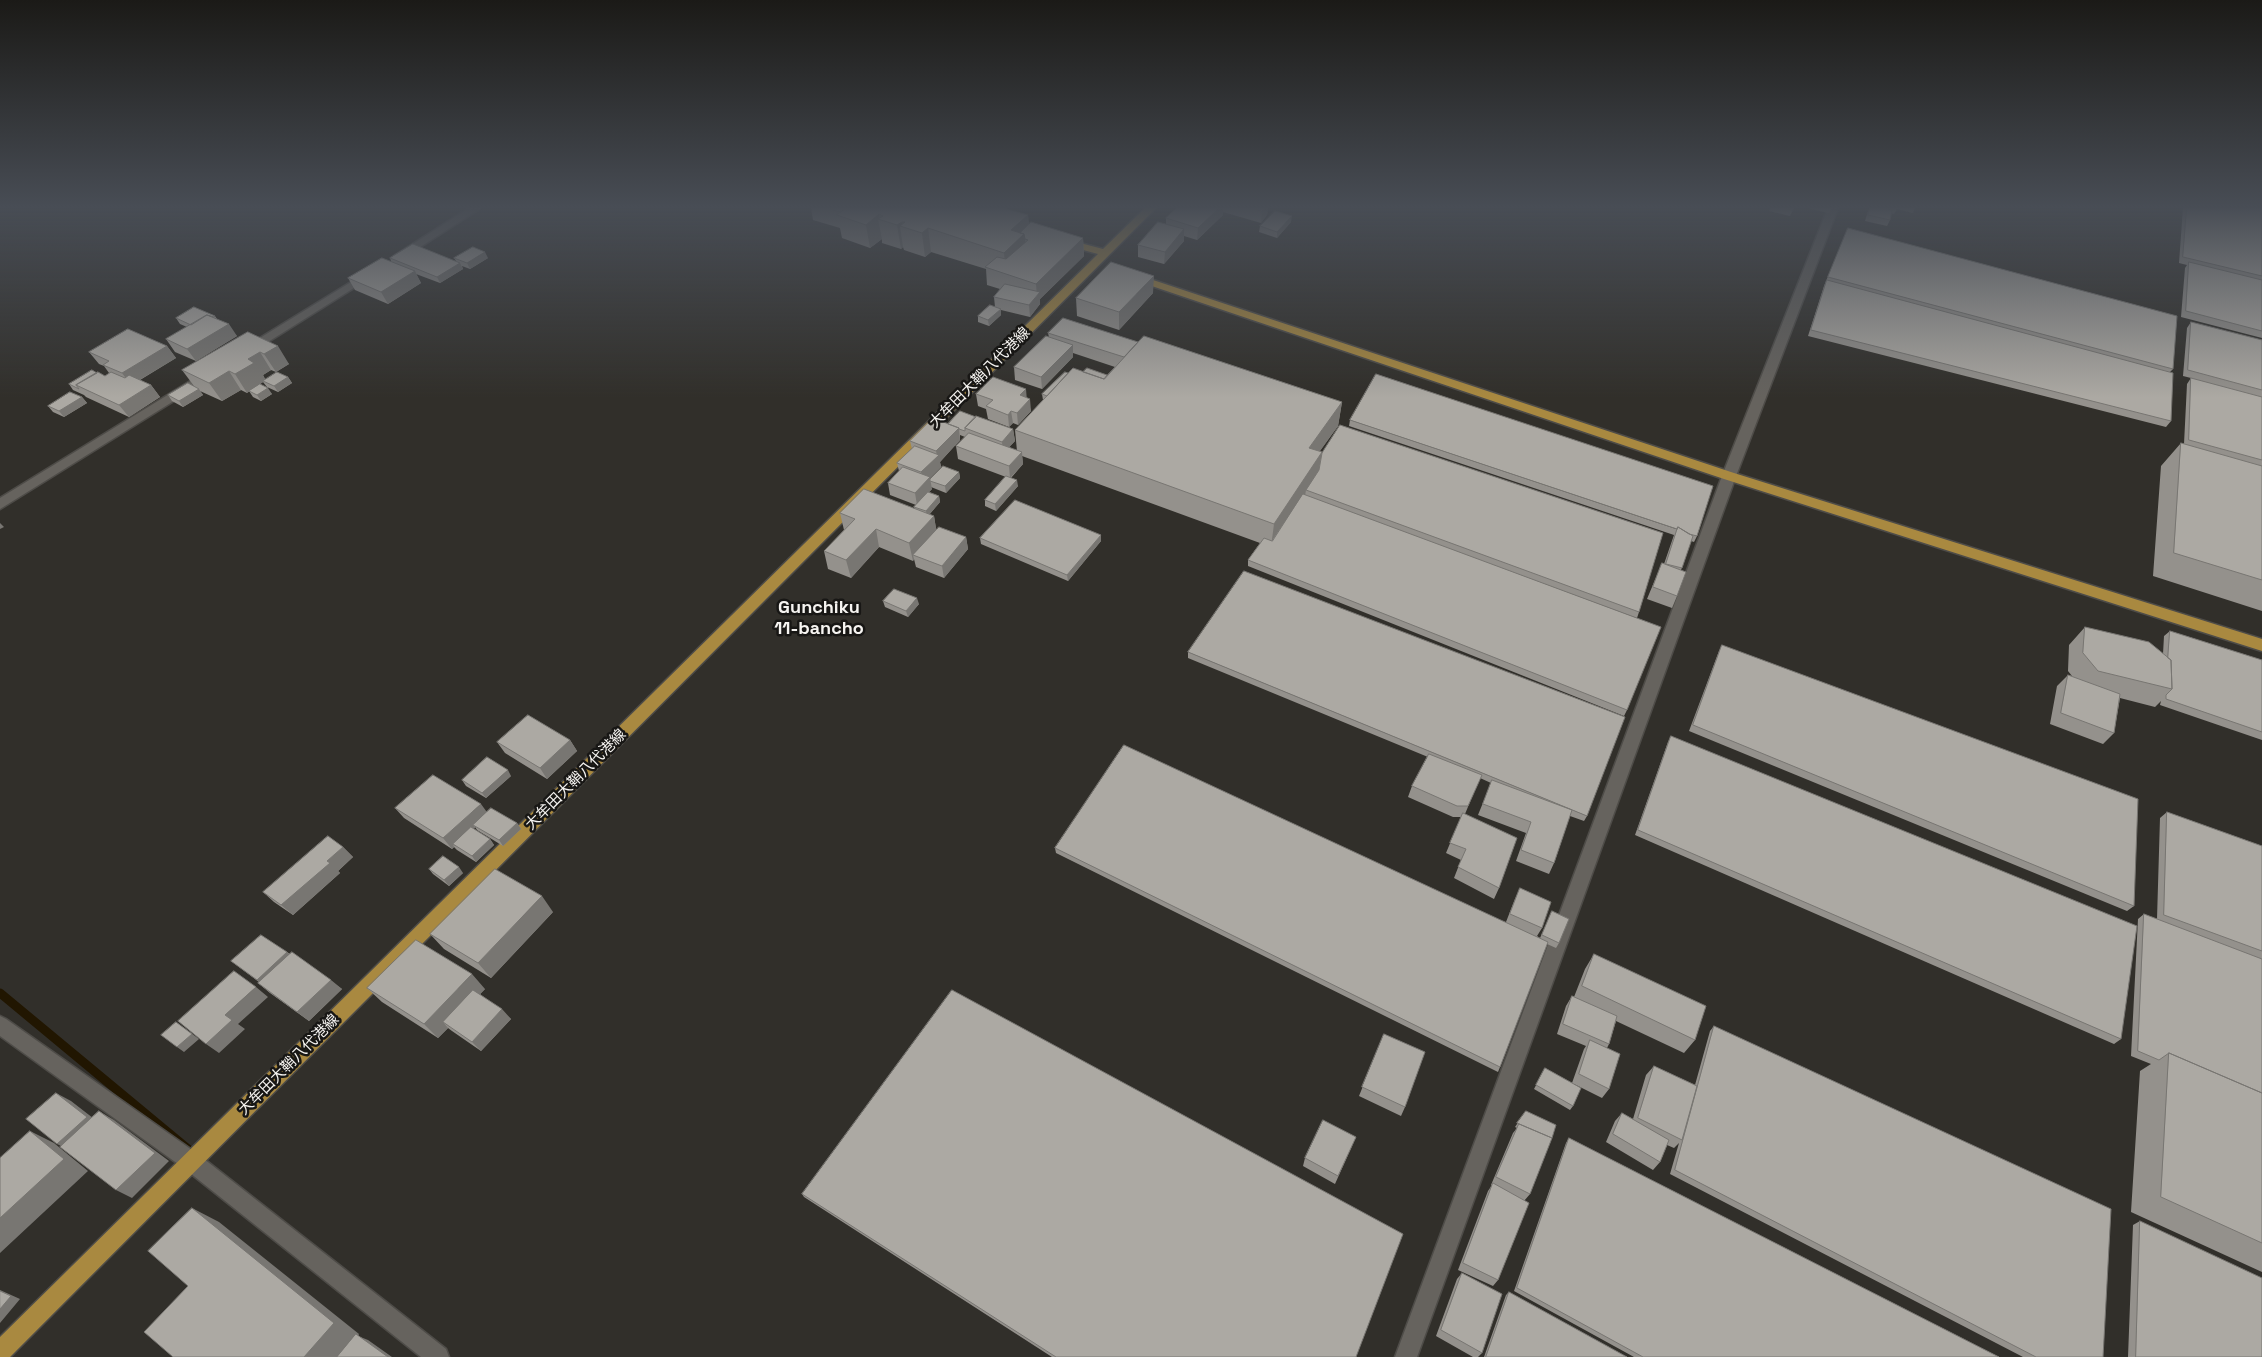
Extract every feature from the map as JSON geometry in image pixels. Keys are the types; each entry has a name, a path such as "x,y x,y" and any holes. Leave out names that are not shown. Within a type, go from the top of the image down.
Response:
{"main road":[{"name":"大牟田大鞘八代港線","path":"0,1352 1087,271"},
{"path":"1118,271 1729,476 2262,645"}],"street":[{"path":"234,358 373,271"},
{"path":"1406,1357 1729,476 1808,271"},
{"path":"0,504 217,369"},
{"path":"0,1025 192,1162 438,1357"}],"building":[{"path":"359,271 414,271 381,292 348,278"},
{"path":"423,271 446,271 437,277"},
{"path":"998,271 1049,271 1036,284"},
{"path":"1102,271 1140,271 1154,276 1119,312 1076,298"},
{"path":"1830,271 2010,271 2177,316 2173,369 1828,277"},
{"path":"2188,271 2227,271 2262,280 2262,331 2186,311"},
{"path":"2243,271 2262,271 2262,276"},
{"path":"1827,280 2173,373 2171,421 1811,330"},
{"path":"1005,284 1040,292 1029,305 994,297"},
{"path":"990,305 1001,309 988,320 978,316"},
{"path":"194,307 215,316 207,315 191,325 176,318"},
{"path":"207,315 229,324 187,349 166,339"},
{"path":"1063,318 1138,342 1124,357 1048,333"},
{"path":"2191,322 2262,340 2262,390 2188,370"},
{"path":"128,329 167,346 122,373 103,365 109,361 89,352"},
{"path":"248,332 278,346 264,354 260,352 248,359 254,363 235,374 229,371 209,383 182,370"},
{"path":"1046,336 1073,345 1041,377 1014,367"},
{"path":"1144,336 1342,402 1309,448 1322,452 1274,524 1015,430 1073,368 1104,379"},
{"path":"1087,368 1107,375 1104,379 1083,372"},
{"path":"92,370 97,373 76,385 79,389 69,384"},
{"path":"98,372 105,376 111,372 125,378 129,375 151,385 119,405 76,385"},
{"path":"277,372 288,377 274,386 263,381"},
{"path":"1065,372 1068,373 1047,396 1042,394"},
{"path":"1376,374 1713,486 1697,536 1689,534 1678,527 1677,529 1350,420"},
{"path":"993,377 1026,389 1020,395 1030,399 1017,413 1011,411 1008,415 986,406 993,400 976,394"},
{"path":"2191,378 2262,397 2262,460 2189,440"},
{"path":"188,383 199,389 179,401 168,395"},
{"path":"260,384 268,388 257,395 249,391"},
{"path":"70,392 82,397 59,411 48,406"},
{"path":"960,411 976,417 965,428 965,431 948,424"},
{"path":"976,416 1013,429 1002,442 965,428"},
{"path":"933,418 959,428 936,451 910,441"},
{"path":"1340,425 1663,533 1639,612 1306,490 1319,470 1322,453"},
{"path":"969,433 1022,452 1009,466 956,446"},
{"path":"2181,443 2262,466 2262,580 2174,553"},
{"path":"915,446 939,455 921,472 897,463"},
{"path":"943,466 959,472 945,486 930,481"},
{"path":"903,467 930,477 915,493 888,483"},
{"path":"1006,476 1017,480 995,504 985,500"},
{"path":"864,489 934,516 909,543 876,529 846,560 824,551 855,519 840,513"},
{"path":"928,492 939,496 926,511 914,507"},
{"path":"1303,494 1661,627 1627,710 1248,560 1264,538 1272,541"},
{"path":"1015,500 1101,535 1067,575 980,538"},
{"path":"939,527 966,537 942,566 913,555"},
{"path":"1678,527 1693,536 1682,568 1666,564"},
{"path":"1662,563 1686,572 1677,596 1653,587"},
{"path":"1244,571 1625,717 1587,816 1188,652"},
{"path":"894,589 917,598 906,611 883,601"},
{"path":"2085,627 2149,642 2171,660 2172,689 2098,671 2083,653"},
{"path":"2170,631 2262,660 2262,732 2166,699 2166,695 2172,689 2171,660 2168,658"},
{"path":"1722,645 2138,799 2134,906 1693,725"},
{"path":"2068,675 2120,694 2114,733 2061,713"},
{"path":"528,715 570,740 540,768 497,742"},
{"path":"1671,736 2137,926 2121,1039 1638,830"},
{"path":"1124,745 1548,942 1500,1067 1055,848"},
{"path":"1429,754 1482,775 1468,806 1457,806 1412,786"},
{"path":"487,757 508,770 482,793 462,780"},
{"path":"433,775 481,804 443,838 395,808"},
{"path":"1492,780 1572,810 1554,863 1521,850 1531,822 1483,804"},
{"path":"491,808 517,823 499,840 473,825"},
{"path":"2167,812 2262,846 2262,951 2164,915"},
{"path":"1463,813 1517,838 1499,888 1458,867 1466,849 1450,843"},
{"path":"471,827 490,839 472,856 453,844"},
{"path":"328,836 343,847 327,861 330,863 281,905 263,892"},
{"path":"443,856 459,867 444,880 429,869"},
{"path":"495,869 542,896 478,963 430,934"},
{"path":"1520,888 1551,902 1542,928 1510,914"},
{"path":"1552,911 1569,919 1559,943 1542,935"},
{"path":"2144,914 2262,959 2262,1093 2169,1053 2159,1060 2138,1051"},
{"path":"261,935 287,952 257,980 231,961"},
{"path":"416,940 472,974 424,1024 367,988"},
{"path":"292,952 331,980 297,1012 258,983"},
{"path":"1594,954 1706,1006 1695,1040 1582,986"},
{"path":"234,971 256,987 225,1015 232,1020 206,1044 178,1021"},
{"path":"473,990 502,1009 472,1042 443,1022"},
{"path":"952,990 1403,1234 1356,1357 1056,1357 802,1194"},
{"path":"1572,996 1617,1016 1609,1044 1563,1024"},
{"path":"176,1022 192,1034 177,1047 161,1035"},
{"path":"1714,1026 2111,1209 2103,1357 2036,1357 1675,1170"},
{"path":"1384,1034 1425,1052 1405,1107 1362,1087"},
{"path":"1590,1040 1620,1054 1609,1089 1579,1074"},
{"path":"2169,1053 2262,1093 2262,1243 2161,1197"},
{"path":"1654,1066 1697,1086 1682,1140 1638,1118"},
{"path":"1545,1068 1581,1088 1573,1106 1536,1085"},
{"path":"56,1093 87,1117 57,1144 26,1119"},
{"path":"99,1111 155,1153 116,1190 60,1147"},
{"path":"1526,1111 1556,1125 1552,1138 1517,1123"},
{"path":"1622,1113 1669,1140 1660,1162 1613,1134"},
{"path":"1323,1120 1356,1137 1338,1176 1305,1158"},
{"path":"1519,1124 1552,1138 1530,1194 1496,1177"},
{"path":"30,1131 64,1159 0,1218 0,1158"},
{"path":"1569,1138 1999,1357 1643,1357 1517,1288"},
{"path":"1493,1183 1529,1203 1498,1280 1463,1263"},
{"path":"192,1208 334,1323 304,1357 173,1357 144,1332 188,1286 148,1251"},
{"path":"2140,1221 2262,1278 2262,1357 2136,1357"},
{"path":"1462,1273 1502,1294 1482,1353 1441,1330"},
{"path":"0,1291 11,1296 0,1309"},
{"path":"1509,1292 1627,1357 1486,1357"},
{"path":"356,1334 388,1357 337,1357"}],"waterway":[{"path":"0,993 188,1149"}],"district":[{"name":"Gunchiku 11-bancho","path":"819,618"}]}
